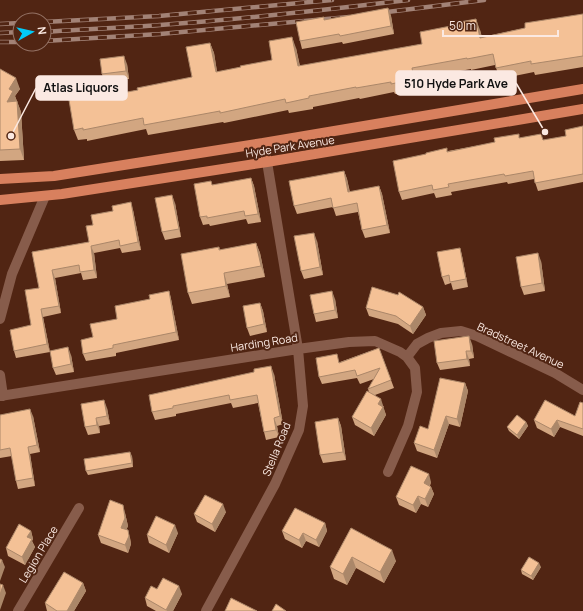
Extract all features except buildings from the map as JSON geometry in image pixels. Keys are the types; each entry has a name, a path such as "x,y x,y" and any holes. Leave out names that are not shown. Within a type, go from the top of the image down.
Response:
{"main road":[{"name":"Hyde Park Avenue","path":"0,179 54,176 263,143 583,89"},
{"name":"Hyde Park Avenue","path":"0,200 45,196 267,162 583,109"},
{"path":"263,143 267,162"}],"street":[{"name":"Stella Road","path":"206,611 275,484 298,430 303,406 298,349 267,162"},
{"path":"0,319 12,274 45,196"},
{"name":"Bradstreet Avenue","path":"407,357 417,344 428,338 441,333 461,331 477,336 555,373 583,390"},
{"name":"Harding Road","path":"2,396 349,342 375,341 400,352 407,357"},
{"path":"388,472 408,426 416,392 415,368 407,357"},
{"path":"0,375 2,396"},
{"name":"Legion Place","path":"18,611 79,508"}],"railway":[{"path":"52,22 159,16 332,0"},
{"path":"52,32 222,20 408,0"},
{"path":"379,13 484,0"},
{"path":"52,41 160,34 349,17"},
{"path":"0,24 12,23"},
{"path":"0,33 12,32"},
{"path":"0,42 12,42"}],"place":[{"name":"510 Hyde Park Ave","path":"545,132"},
{"name":"Atlas Liquors","path":"11,136"}]}
